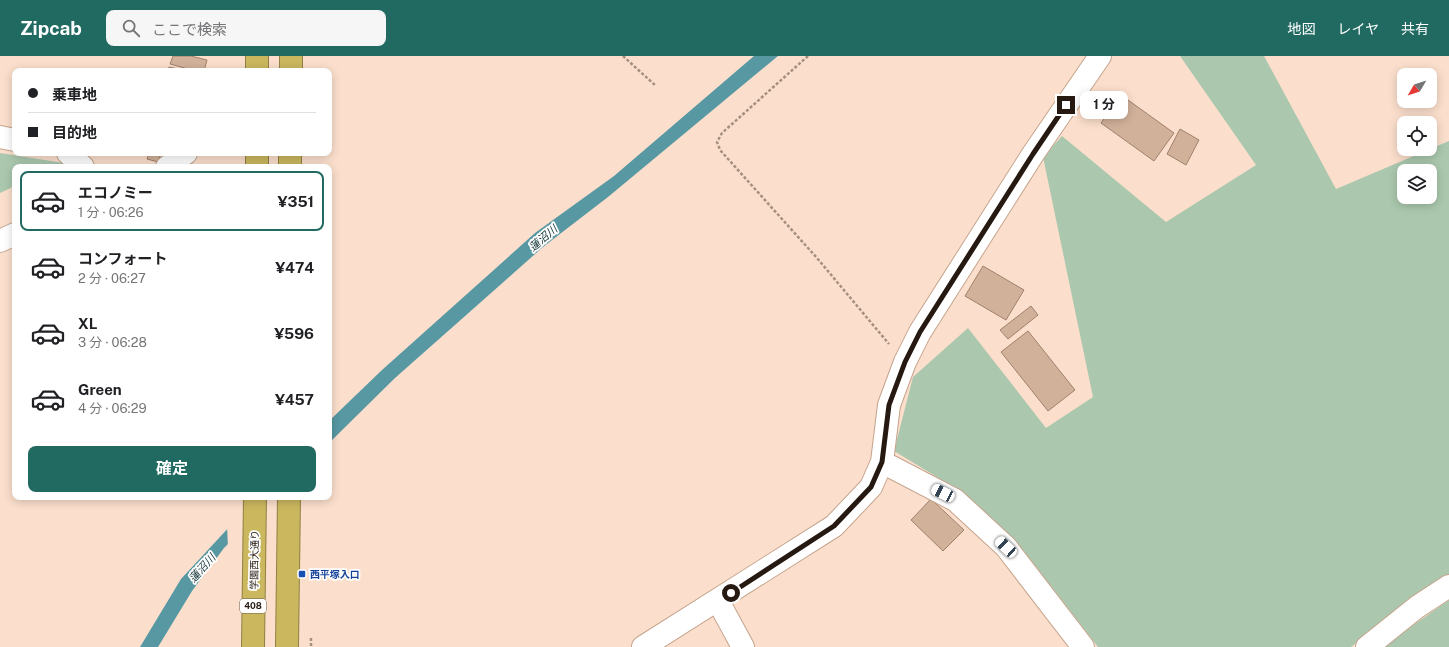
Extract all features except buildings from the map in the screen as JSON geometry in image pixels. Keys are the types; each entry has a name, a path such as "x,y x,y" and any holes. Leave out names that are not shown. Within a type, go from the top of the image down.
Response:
{"highway":[{"path":"257,56 257,68"},
{"path":"291,56 291,68"},
{"name":"学園西大通り","path":"253,647 255,500"},
{"path":"287,647 289,505"}],"street":[{"path":"643,647 718,601 834,526 871,487 882,462 889,405 905,362 920,332 1033,154 1100,56"},
{"path":"0,137 12,139"},
{"path":"71,156 80,164"},
{"path":"171,164 182,156"},
{"path":"0,241 12,235"},
{"path":"882,462 955,500 1006,547 1083,647"},
{"path":"1367,647 1417,607 1449,586"},
{"path":"718,601 742,647"}],"path":[{"path":"624,56 656,86"},
{"path":"808,56 722,133 716,142 720,150 817,258 905,362"}],"green space":[{"path":"1180,56 1264,56 1336,189 1414,156 1437,156 1437,146 1449,141 1449,578 1351,647 1098,647 1023,550 965,494 894,451 913,377 968,328 1046,428 1093,397 1043,157 1062,136 1166,222 1256,165"},
{"path":"0,153 64,163 12,164 12,187 0,193"},
{"path":"1449,600 1449,647 1382,647"}],"water":[{"name":"蓮沼川","path":"754,56 778,56 608,197 543,247 395,378 332,440 332,418 382,370 535,233 614,176"},
{"name":"蓮沼川","path":"254,500 272,500 224,548 192,591 158,647 140,647 181,579"}],"pier":[{"path":"251,500 274,500 228,548 227,525"}],"place":[{"name":"西平塚入口","path":"302,574"}],"route":[{"path":"731,593 834,526 871,487 882,462 889,405 905,362 920,332 1033,154 1066,105"}]}
